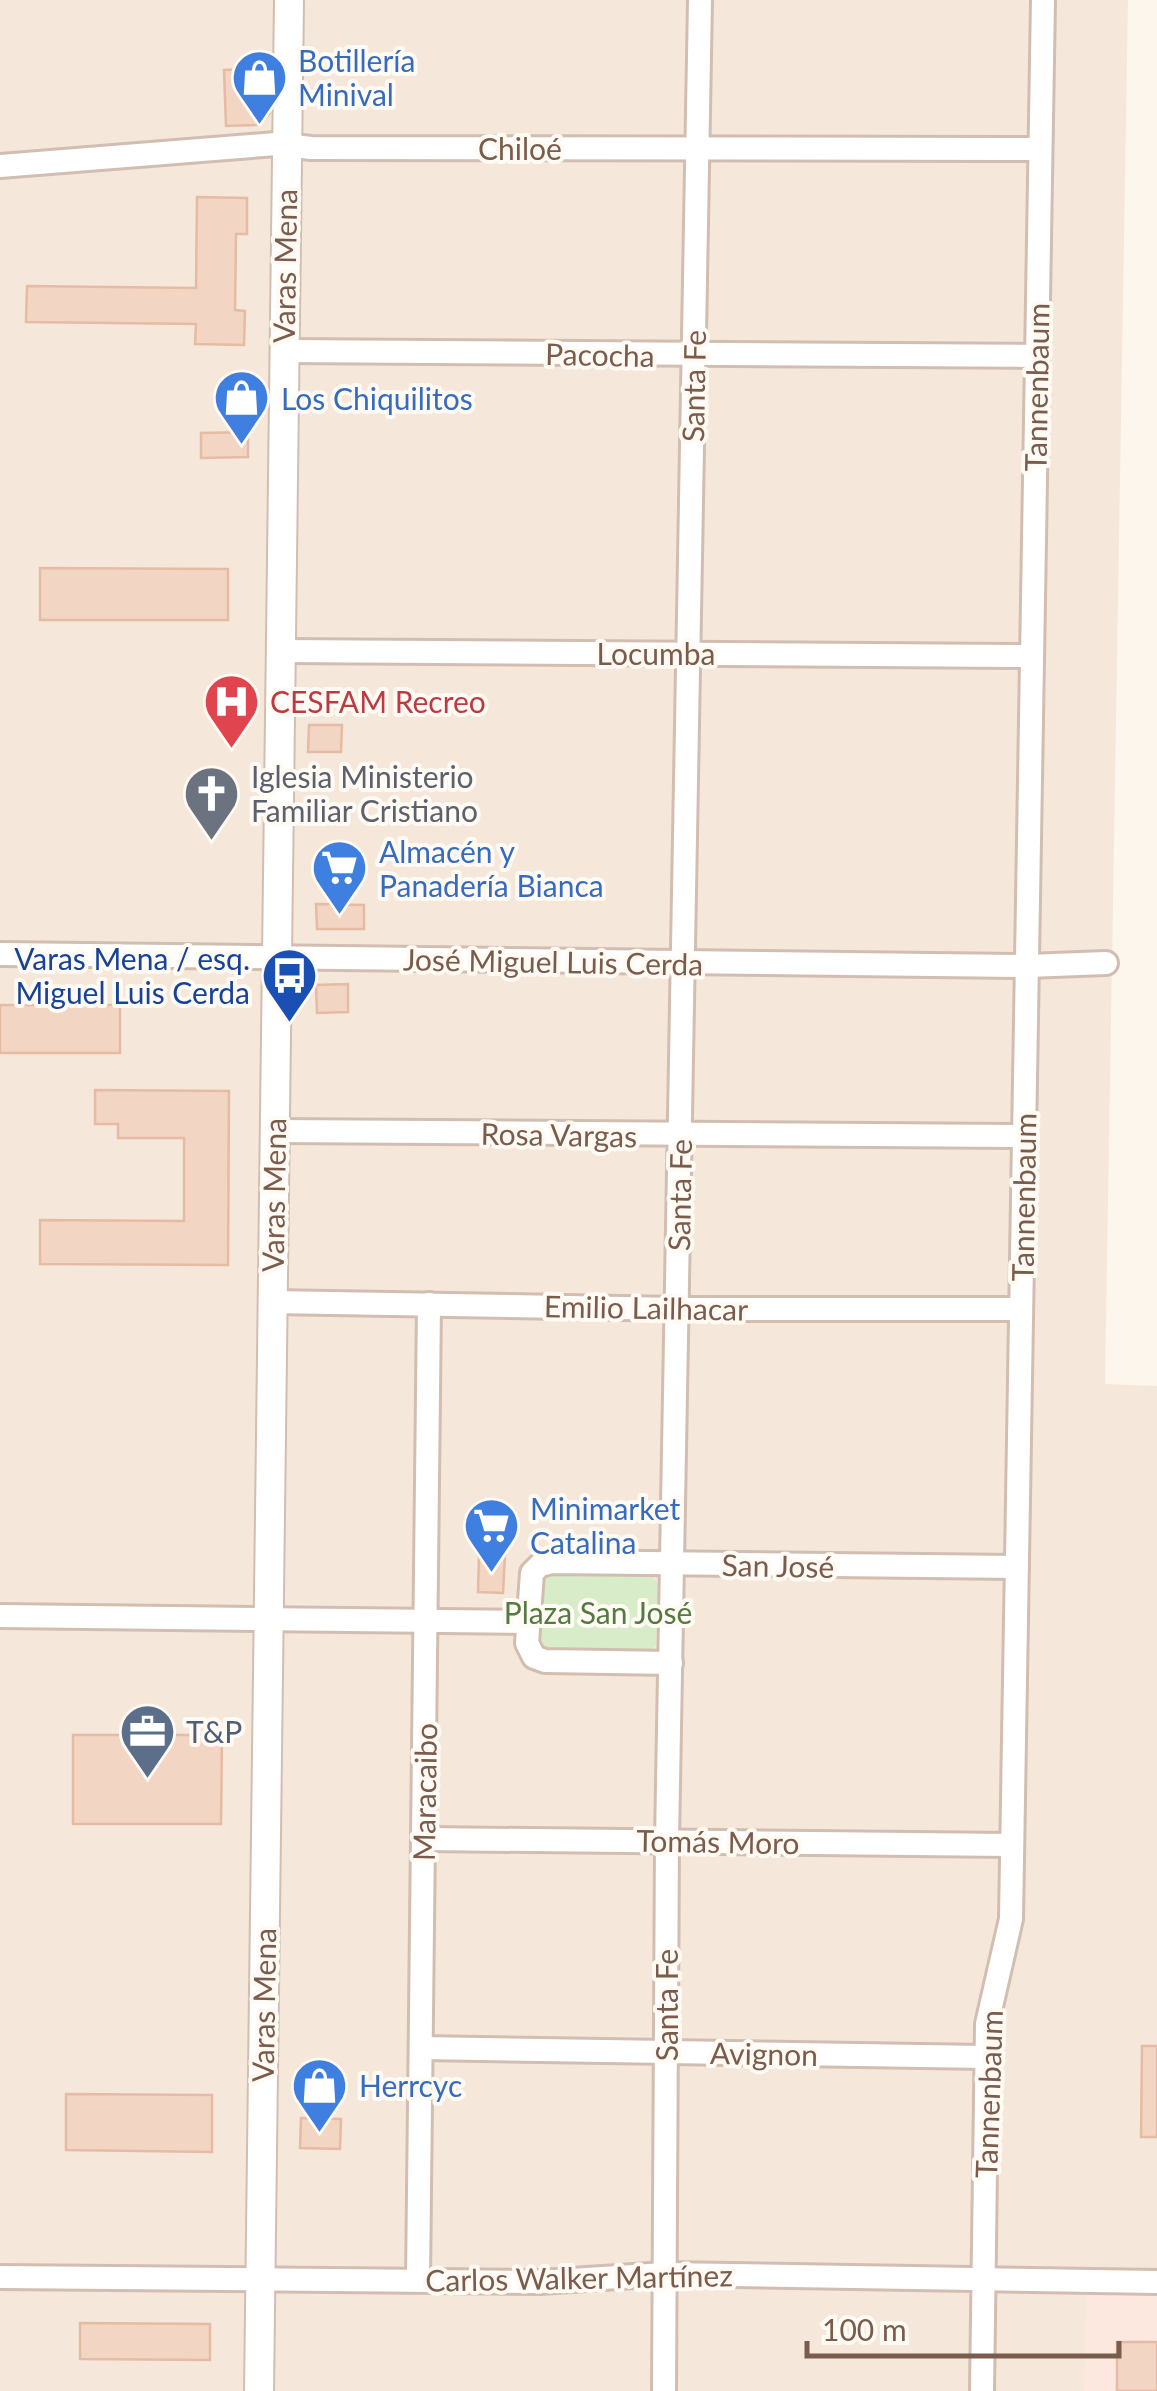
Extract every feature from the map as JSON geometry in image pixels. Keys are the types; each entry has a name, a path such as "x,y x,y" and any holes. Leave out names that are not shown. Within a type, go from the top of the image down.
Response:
{"street":[{"name":"Varas Mena","path":"260,2391 289,0"},
{"name":"Santa Fe","path":"664,2391 666,1840 700,0"},
{"name":"Tannenbaum","path":"982,2391 986,2057 989,2005 1009,1933 1012,1845 1043,0"},
{"name":"Chiloé","path":"0,166 286,146 1040,149"},
{"name":"Pacocha","path":"283,351 1037,356"},
{"name":"Locumba","path":"279,651 1032,656"},
{"name":"José Miguel Luis Cerda","path":"0,954 1027,966 1106,963"},
{"name":"Rosa Vargas","path":"274,1132 1024,1136"},
{"name":"Emilio Lailhacar","path":"272,1302 678,1309 1021,1309"},
{"name":"Maracaibo","path":"418,2280 429,1304"},
{"name":"San José","path":"528,1622 530,1576 544,1563 1017,1567"},
{"path":"0,1616 528,1622 529,1650 541,1661 671,1663"},
{"name":"Tomás Moro","path":"424,1838 1012,1845"},
{"name":"Avignon","path":"421,2048 986,2057"},
{"name":"Carlos Walker Martínez","path":"0,2277 540,2282 665,2274 1157,2282"}],"shaded area":[{"path":"0,0 1128,0 1105,1384 1157,1386 1157,2391 0,2391"},
{"path":"1087,2293 1157,2295 1157,2391 1084,2391"}],"green space":[{"name":"Plaza San José","path":"552,1573 652,1576 659,1585 656,1645 649,1651 546,1649 537,1634 540,1586"}],"building":[{"path":"271,68 270,113 260,125 226,126 224,70"},
{"path":"197,197 247,198 247,234 236,234 235,310 245,311 244,345 195,344 196,324 26,322 27,286 196,288"},
{"path":"248,432 248,457 201,458 201,433"},
{"path":"40,568 228,569 228,620 40,620"},
{"path":"309,725 342,725 341,752 308,752"},
{"name":"Almacén y Panadería Bianca","path":"316,904 364,905 364,929 317,929"},
{"path":"348,984 348,1012 317,1013 316,985"},
{"path":"0,1005 120,1005 120,1053 0,1053"},
{"path":"95,1090 229,1091 228,1265 40,1264 40,1220 184,1221 184,1138 118,1138 118,1124 95,1124"},
{"name":"Minimarket Catalina","path":"479,1555 505,1555 503,1593 478,1592"},
{"name":"T&P","path":"73,1735 222,1735 221,1824 73,1824"},
{"path":"1142,2046 1157,2046 1157,2137 1141,2137"},
{"path":"66,2094 212,2095 212,2152 66,2150"},
{"name":"Herrcyc","path":"301,2118 341,2119 340,2149 300,2148"},
{"path":"80,2323 210,2324 210,2360 80,2359"},
{"path":"1117,2342 1157,2342 1157,2391 1117,2391"}],"place":[{"name":"Botillería Minival","path":"259,126"},
{"name":"Los Chiquilitos","path":"242,447"},
{"name":"CESFAM Recreo","path":"231,750"},
{"name":"Iglesia Ministerio Familiar Cristiano","path":"212,842"},
{"name":"Almacén y Panadería Bianca","path":"340,917"},
{"name":"Varas Mena / esq. Miguel Luis Cerda","path":"289,1024"},
{"name":"Minimarket Catalina","path":"491,1574"},
{"name":"T&P","path":"147,1780"},
{"name":"Herrcyc","path":"320,2134"}]}
